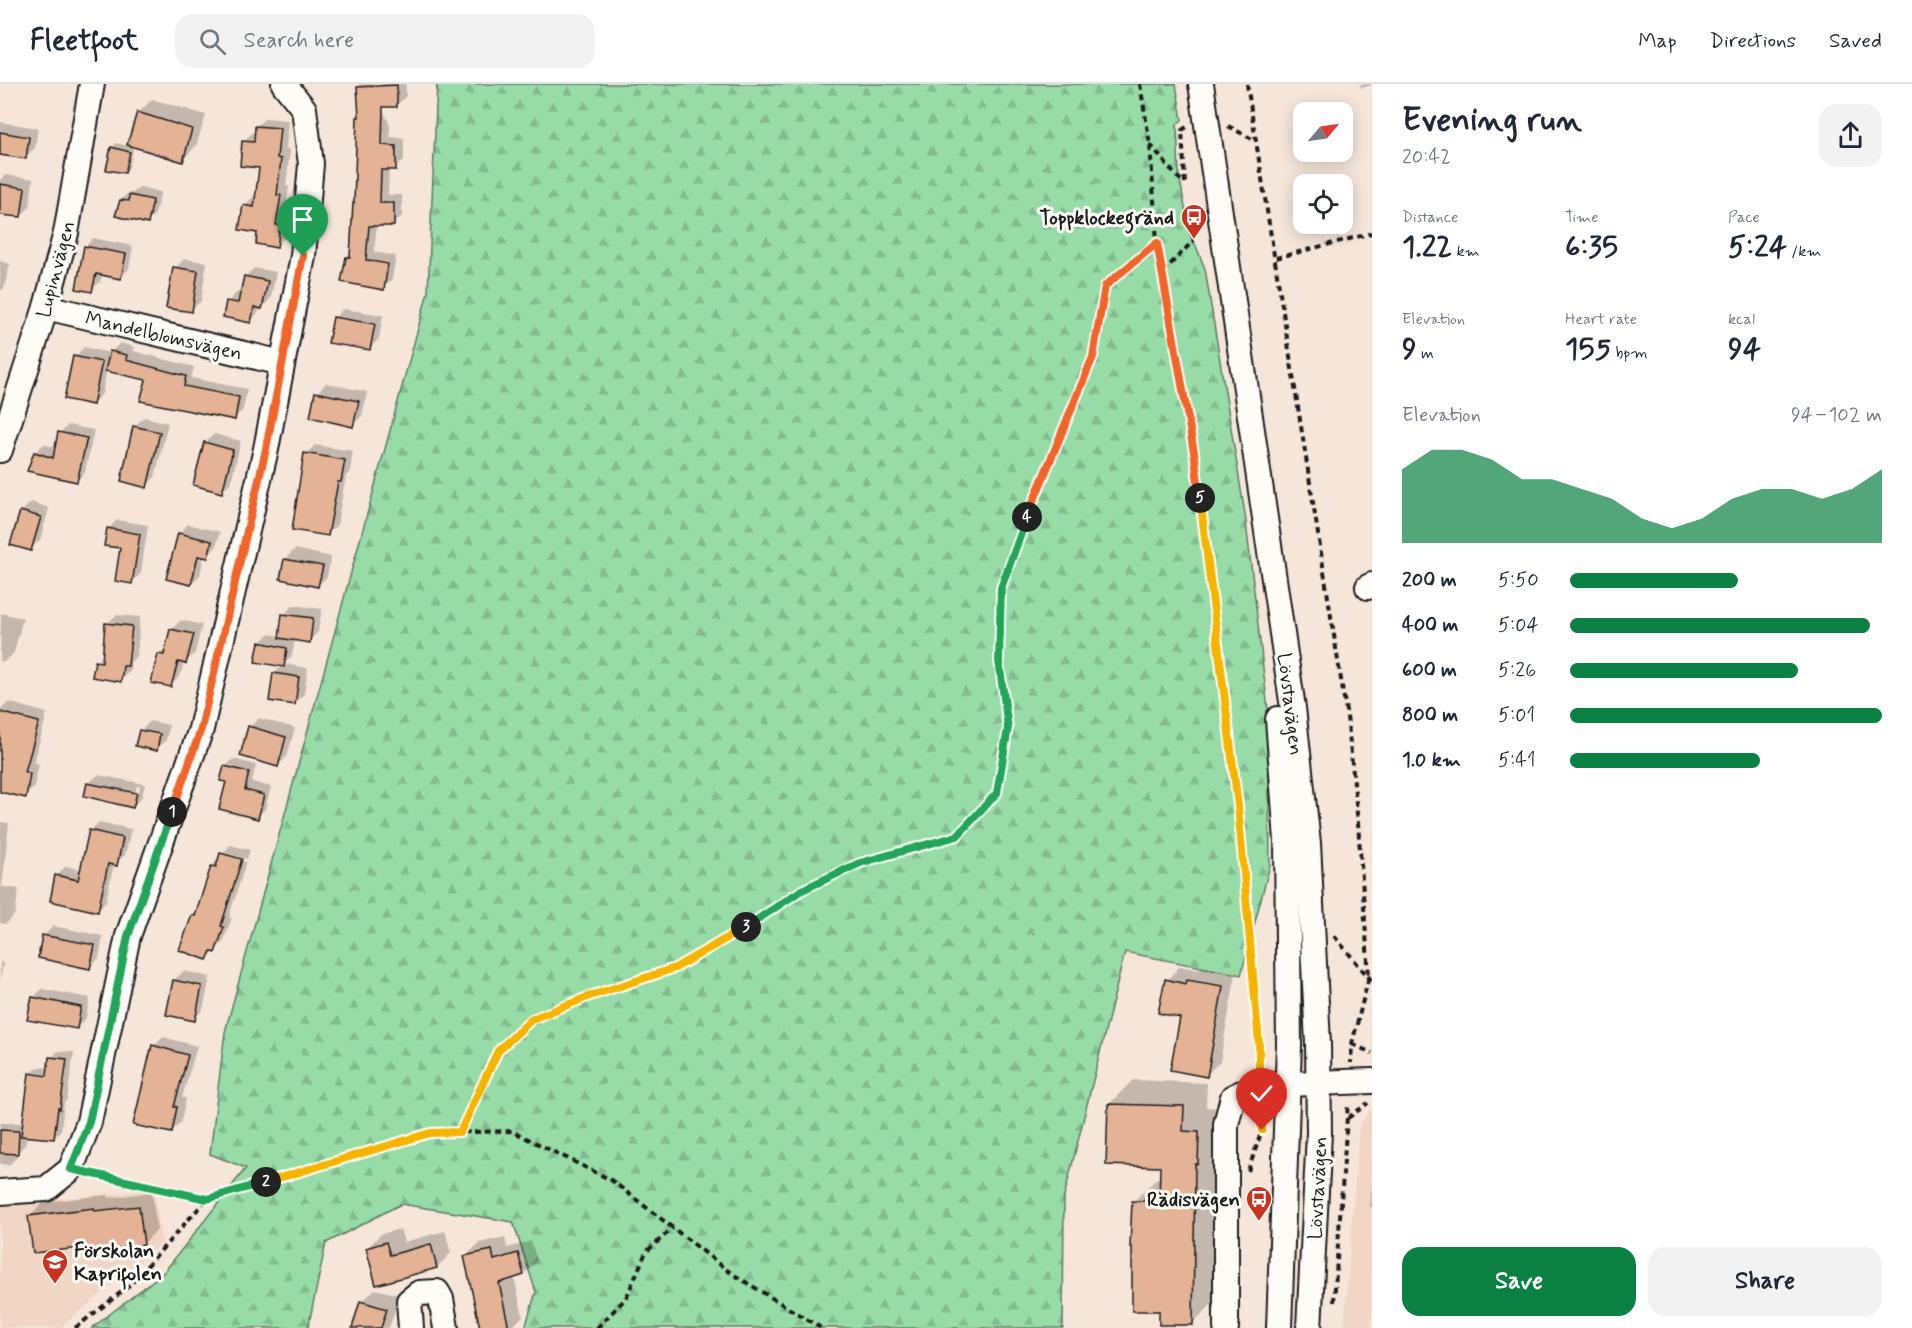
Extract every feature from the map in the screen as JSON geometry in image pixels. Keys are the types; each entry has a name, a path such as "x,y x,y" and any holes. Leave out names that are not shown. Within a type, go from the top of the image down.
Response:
{"street":[{"name":"Lupinvägen","path":"0,450 46,307 66,233 92,84"},
{"path":"0,1192 46,1189 71,1169 89,1122 128,936 201,729 266,449 303,256 310,164 304,109 284,84"},
{"name":"Lövstavägen","path":"1186,84 1261,575 1277,707 1287,841 1289,1045 1279,1328"},
{"name":"Lövstavägen","path":"1201,84 1293,708 1308,843 1319,1083 1319,1147 1309,1328"},
{"name":"Mandelblomsvägen","path":"46,307 282,363"},
{"path":"1226,1328 1226,1124 1233,1097 1259,1084 1360,1082"},
{"path":"411,1328 409,1301 419,1293 437,1292 441,1299 446,1328"}],"path":[{"path":"1140,84 1150,144 1157,243 1195,458 1233,760 1259,1044 1262,1130"},
{"path":"1247,84 1348,724 1369,976 1352,1044 1360,1082 1347,1119 1334,1305"},
{"path":"1226,125 1257,141"},
{"path":"1150,144 1177,177 1185,183"},
{"path":"1276,258 1372,233"},
{"path":"1162,272 1194,240"},
{"path":"460,1132 498,1051 532,1019 590,996 675,968 727,939 802,890 860,863 957,836 997,793 1008,728 999,661 1001,588 1053,450 1093,357 1105,286 1157,243"},
{"path":"1330,931 1372,981"},
{"path":"1352,1044 1372,1053"},
{"path":"1347,1119 1367,1103 1372,1102"},
{"path":"71,1169 207,1199 430,1133 512,1131 611,1180 731,1273 821,1328"},
{"path":"75,1328 128,1287 207,1199"},
{"path":"597,1328 626,1298 646,1252 673,1228"}],"shaded area":[{"path":"1372,1110 1372,1328 1344,1328 1359,1125"},
{"name":"Förskolan Kaprifolen","path":"154,1190 162,1243 60,1328 0,1328 0,1204"}],"green space":[{"path":"437,84 1176,84 1182,120 1177,124 1179,175 1190,235 1205,269 1245,514 1268,710 1270,865 1241,975 1125,952 1064,1197 1063,1328 525,1328 536,1292 513,1222 401,1204 326,1243 308,1328 92,1328 164,1272 246,1168 210,1154 225,1032 428,292"}],"building":[{"path":"397,85 397,107 383,107 382,145 396,146 396,170 381,170 380,203 394,203 394,226 369,226 366,260 388,264 384,290 341,282 346,257 350,257 357,117 359,117 357,87"},
{"path":"137,112 192,129 183,162 127,145"},
{"path":"255,126 280,128 277,158 281,159 277,195 281,195 276,225 280,225 277,248 256,244 257,233 239,230 243,205 254,207 259,168 240,166 242,141 254,142"},
{"path":"0,132 29,137 26,159 0,155"},
{"path":"111,147 130,152 125,173 106,170"},
{"path":"0,184 25,188 21,217 0,215"},
{"path":"129,195 153,200 148,224 115,216 120,200 129,201"},
{"path":"84,246 126,254 121,279 96,274 92,292 76,289"},
{"path":"173,267 198,271 192,312 166,308"},
{"path":"244,276 268,281 262,309 254,307 251,323 223,317 226,301 238,303"},
{"path":"333,317 375,324 370,350 328,343"},
{"path":"110,351 127,355 126,360 186,376 184,386 239,397 235,420 140,401 146,380 105,371"},
{"path":"73,356 102,362 93,405 64,399"},
{"path":"315,392 359,401 353,427 310,417"},
{"path":"133,426 160,432 147,488 121,481"},
{"path":"58,432 87,438 77,482 27,471 34,452 53,458"},
{"path":"204,442 233,450 222,493 193,485"},
{"path":"304,453 345,460 341,482 338,482 328,536 292,530"},
{"path":"20,511 41,517 31,551 10,545"},
{"path":"107,528 140,534 132,584 115,581 120,548 104,546"},
{"path":"178,533 212,541 208,558 198,556 191,585 166,579"},
{"path":"284,559 323,566 318,587 280,579"},
{"path":"282,614 313,618 310,643 279,638"},
{"path":"105,623 132,626 128,666 123,666 121,682 92,677 95,661 102,662"},
{"path":"170,629 194,634 186,664 178,662 171,687 151,683 158,654 164,655"},
{"path":"259,642 287,648 284,667 255,662"},
{"path":"273,673 299,677 295,705 269,701"},
{"path":"0,712 39,722 25,772 30,773 26,798 0,792"},
{"path":"248,726 286,737 278,767 240,756"},
{"path":"139,730 160,734 157,751 135,746"},
{"path":"224,766 249,772 245,790 264,795 258,819 219,809 226,782 220,781"},
{"path":"87,783 137,793 133,808 84,796"},
{"path":"89,830 123,838 117,866 108,864 98,912 50,901 55,875 78,880"},
{"path":"220,853 242,859 215,953 211,951 207,960 179,950 192,915 195,916 211,866 216,867"},
{"path":"42,935 95,945 90,969 38,958"},
{"path":"1165,979 1186,984 1187,980 1223,986 1207,1077 1170,1070 1180,1018 1158,1013"},
{"path":"173,980 202,986 195,1021 166,1015"},
{"path":"32,997 81,1007 77,1029 27,1020"},
{"path":"152,1045 188,1055 174,1107 177,1107 172,1133 133,1125"},
{"path":"49,1057 67,1059 54,1139 21,1136 29,1073 47,1076"},
{"path":"1108,1104 1184,1106 1183,1131 1199,1132 1198,1164 1195,1164 1193,1325 1159,1325 1159,1311 1132,1311 1132,1247 1130,1247 1132,1201 1159,1201 1160,1167 1106,1165"},
{"path":"0,1130 19,1131 18,1154 0,1153"},
{"path":"139,1206 144,1245 81,1254 80,1248 33,1253 28,1216 94,1208 95,1211"},
{"path":"386,1242 390,1255 431,1244 437,1268 376,1285 366,1248"},
{"path":"492,1250 494,1260 518,1253 524,1275 499,1283 509,1328 480,1328 464,1256"},
{"path":"360,1301 387,1309 381,1328 352,1328"}],"place":[{"name":"Toppklockegränd","path":"1194,240"},
{"name":"Rädisvägen","path":"1259,1222"},
{"name":"Förskolan Kaprifolen","path":"55,1285"}],"route":[{"path":"303,256 266,449 201,729 128,936 89,1122 71,1169 207,1199 430,1133 460,1132 498,1051 532,1019 590,996 675,968 727,939 802,890 860,863 957,836 997,793 1008,728 999,661 1001,588 1030,508 1093,357 1105,286 1157,243 1195,458 1238,806 1259,1044 1262,1130"}]}
